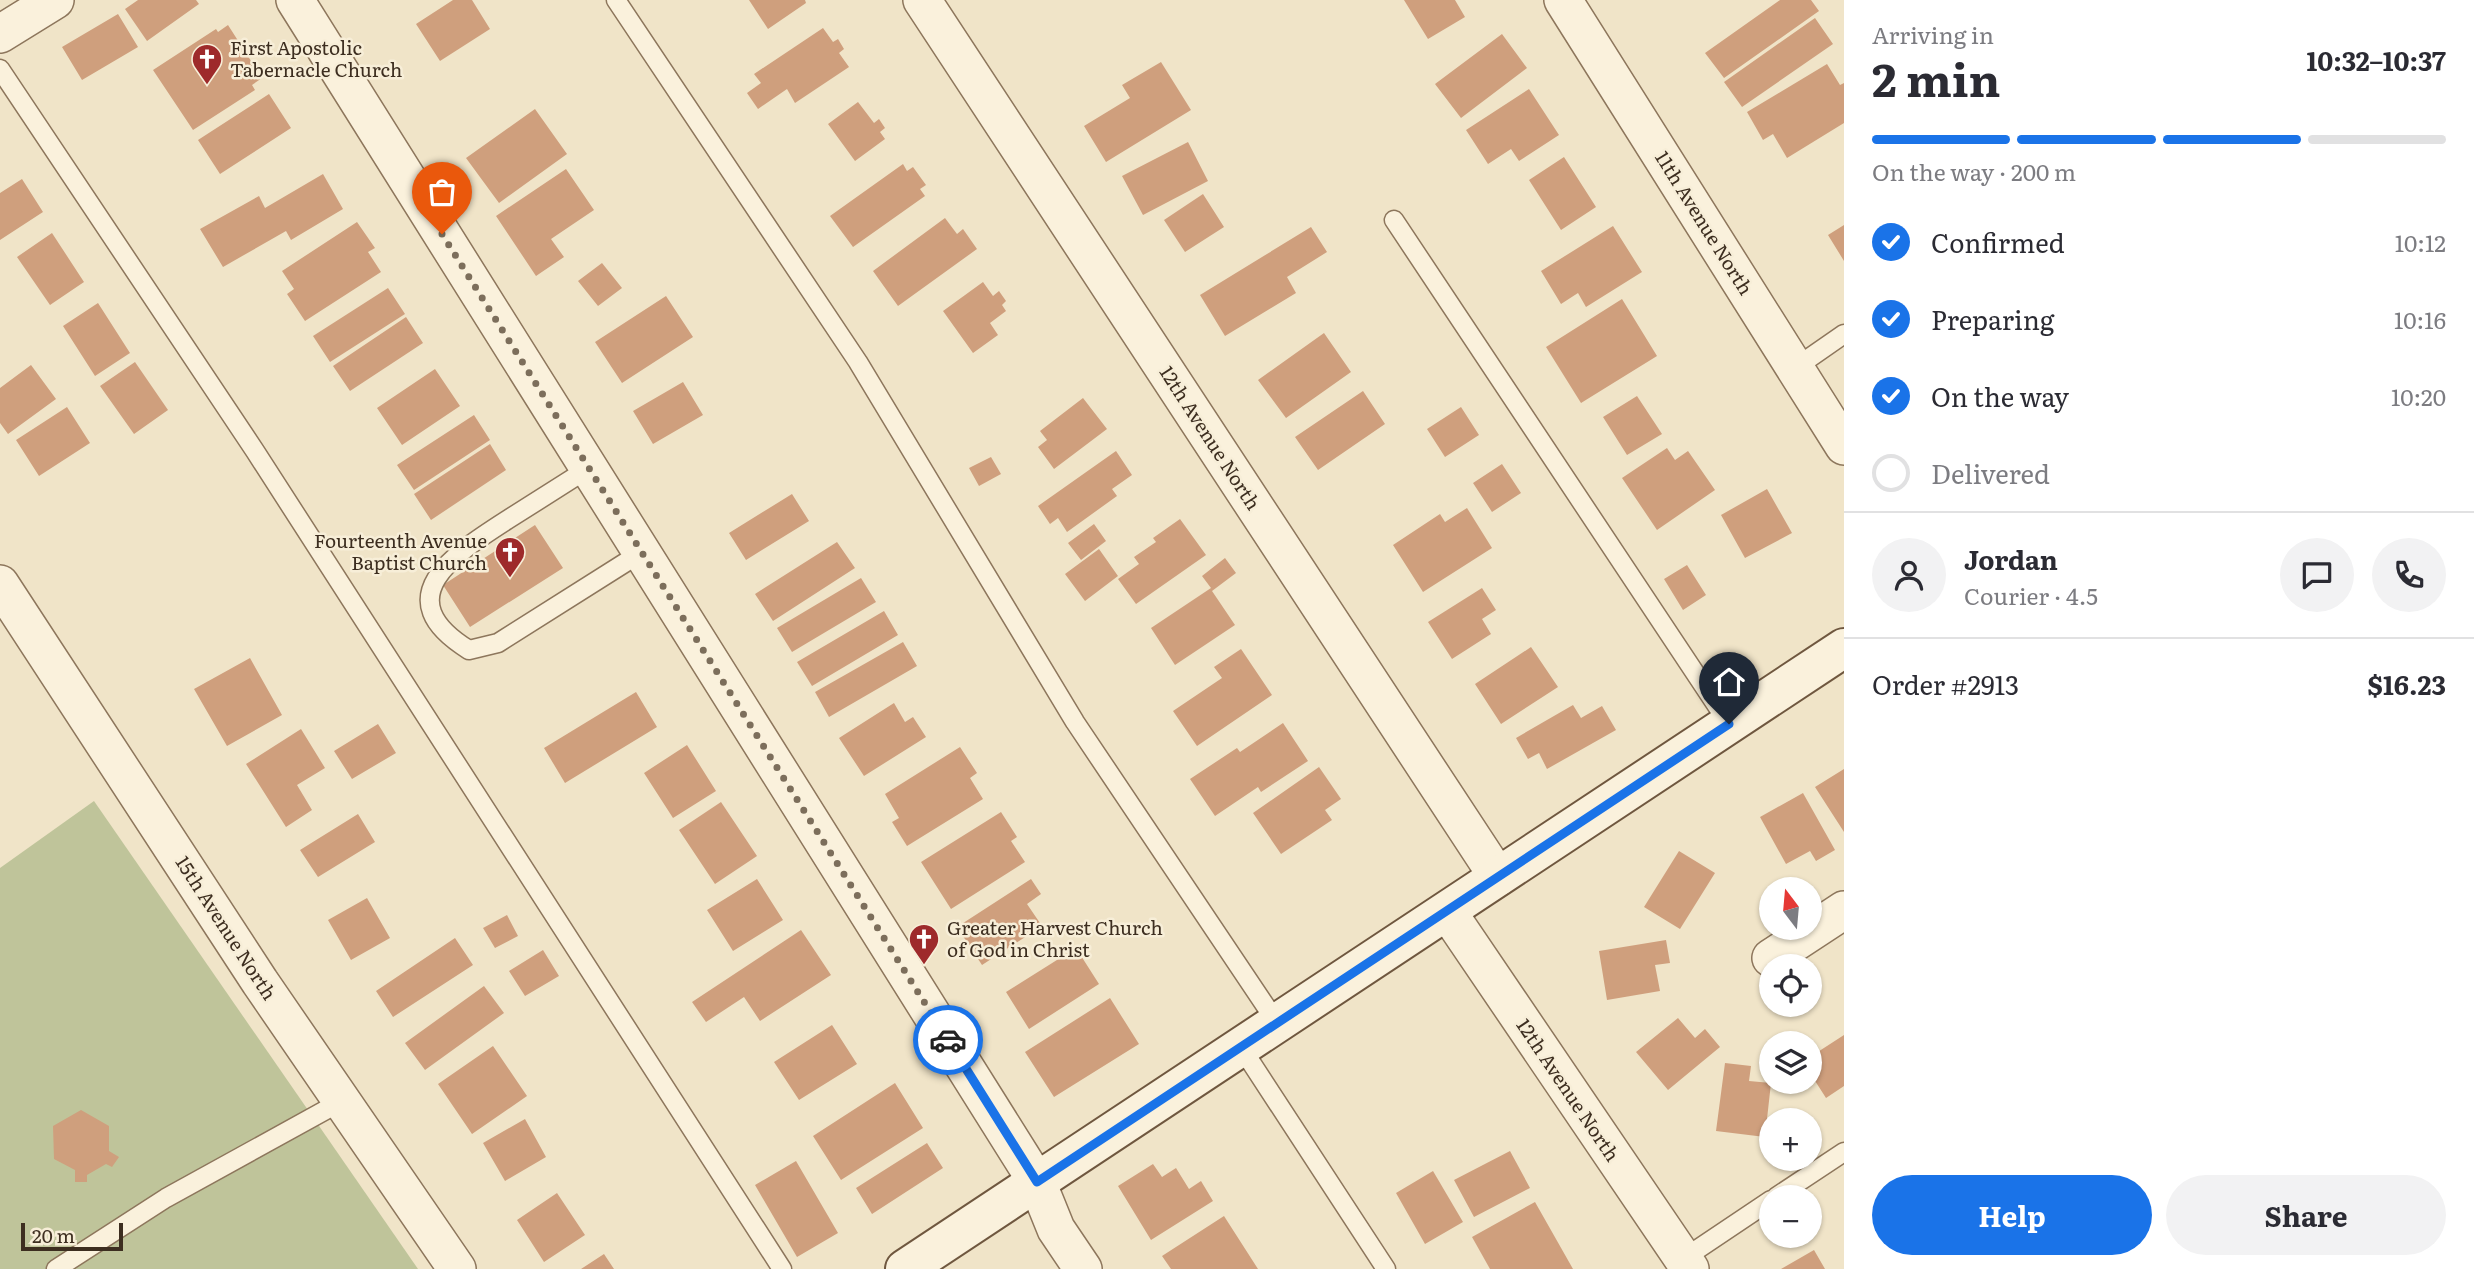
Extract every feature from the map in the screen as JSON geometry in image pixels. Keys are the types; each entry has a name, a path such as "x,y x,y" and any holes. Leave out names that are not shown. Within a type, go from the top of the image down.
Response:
{"street":[{"path":"0,34 55,0"},
{"path":"295,0 1037,1182 1056,1229 1083,1269"},
{"name":"12th Avenue North","path":"922,0 1498,877"},
{"name":"11th Avenue North","path":"1563,0 1844,446"},
{"name":"15th Avenue North","path":"0,584 260,982 457,1269"},
{"path":"905,1269 1844,648"},
{"path":"1777,954 1844,910"},
{"name":"12th Avenue North","path":"1447,911 1687,1264"}],"lane":[{"path":"616,0 858,362 1075,722 1277,1023"},
{"path":"0,69 262,463 782,1269"},
{"path":"1394,220 1729,724"},
{"path":"1795,368 1844,334"},
{"path":"589,468 458,552 439,570 429,591 431,615 451,639 469,650 498,643 642,552"},
{"path":"1241,1047 1386,1269"},
{"path":"56,1269 166,1198 342,1101"},
{"path":"1794,1185 1844,1152"},
{"path":"1687,1264 1759,1209"}],"green space":[{"path":"94,801 418,1269 0,1269 0,868"}],"building":[{"path":"138,0 196,0 199,4 147,41 125,9"},
{"path":"453,0 472,0 490,29 440,61 416,24"},
{"path":"749,0 805,0 806,3 768,29"},
{"path":"1404,0 1455,0 1465,17 1428,39"},
{"path":"1780,0 1811,0 1819,11 1724,78 1705,53"},
{"path":"118,14 138,47 82,80 62,47"},
{"path":"1815,18 1833,44 1742,107 1724,82"},
{"path":"228,25 262,78 252,85 255,90 193,130 153,70 216,29 218,32"},
{"path":"823,28 833,42 838,39 844,49 839,53 849,67 795,103 787,89 758,109 747,93 761,83 754,74"},
{"path":"1502,34 1527,68 1461,118 1435,84"},
{"path":"1161,62 1191,110 1106,162 1084,126 1130,98 1122,85"},
{"path":"1827,64 1840,85 1844,83 1844,123 1787,158 1773,134 1763,140 1747,112"},
{"path":"1529,89 1559,135 1519,161 1511,149 1488,164 1466,130"},
{"path":"269,94 291,128 220,174 198,140"},
{"path":"858,102 874,123 879,119 885,128 880,132 885,139 855,161 828,124"},
{"path":"535,109 567,154 499,203 466,158"},
{"path":"1188,142 1208,181 1143,215 1122,176"},
{"path":"1564,157 1596,207 1561,230 1529,180"},
{"path":"903,164 907,171 913,167 926,185 920,189 925,196 853,247 830,216"},
{"path":"566,169 594,210 551,239 564,257 536,276 496,216"},
{"path":"323,174 343,209 291,240 286,231 223,267 200,229 259,196 265,208"},
{"path":"22,179 43,212 0,240 0,193"},
{"path":"1203,194 1224,227 1185,252 1164,220"},
{"path":"945,218 957,234 963,229 977,249 898,306 873,271"},
{"path":"357,222 375,248 368,252 381,272 305,321 287,294 294,289 282,271"},
{"path":"1844,225 1844,261 1828,235"},
{"path":"1613,226 1642,272 1586,307 1578,293 1561,304 1541,271"},
{"path":"1311,227 1327,252 1287,277 1296,293 1225,336 1200,295"},
{"path":"52,233 84,282 50,305 17,257"},
{"path":"602,263 622,288 598,306 578,281"},
{"path":"983,282 993,296 999,291 1006,301 1002,305 1006,311 990,323 998,335 973,353 943,311"},
{"path":"388,288 405,314 330,362 313,336"},
{"path":"666,296 693,337 622,383 595,342"},
{"path":"1622,299 1657,356 1581,403 1546,347"},
{"path":"98,303 130,353 95,376 63,326"},
{"path":"406,317 423,343 350,391 333,366"},
{"path":"1324,333 1351,372 1286,418 1258,380"},
{"path":"135,362 168,410 134,434 100,386"},
{"path":"31,365 56,399 8,434 0,423 0,388"},
{"path":"435,369 460,406 402,445 377,408"},
{"path":"683,382 703,415 653,444 633,411"},
{"path":"1363,391 1385,424 1318,470 1295,437"},
{"path":"1637,396 1662,434 1627,455 1603,417"},
{"path":"1083,398 1107,429 1054,469 1038,447 1047,440 1040,431"},
{"path":"67,407 90,443 39,476 16,440"},
{"path":"1461,407 1479,435 1445,457 1427,429"},
{"path":"474,415 490,440 414,490 397,465"},
{"path":"490,444 506,470 431,520 414,494"},
{"path":"1667,448 1675,460 1688,451 1715,490 1657,530 1622,478"},
{"path":"1116,451 1132,475 1112,489 1117,496 1067,532 1058,518 1050,524 1038,506"},
{"path":"991,457 1001,474 979,486 969,468"},
{"path":"1502,464 1521,493 1492,512 1473,483"},
{"path":"1767,489 1792,533 1745,558 1721,515"},
{"path":"792,494 809,521 746,560 729,533"},
{"path":"1467,508 1492,548 1423,592 1393,545 1440,514 1445,522"},
{"path":"1180,519 1206,555 1136,604 1118,579 1139,564 1134,557 1156,542 1153,538"},
{"path":"1094,524 1106,541 1081,560 1068,543"},
{"path":"535,525 563,568 470,627 443,585"},
{"path":"837,542 855,568 773,621 755,594"},
{"path":"1099,549 1118,576 1085,601 1065,574"},
{"path":"1225,558 1236,573 1212,591 1235,625 1175,665 1151,628 1211,588 1202,576"},
{"path":"1687,565 1706,595 1683,610 1664,579"},
{"path":"861,578 876,602 792,652 777,628"},
{"path":"1482,588 1496,610 1482,619 1491,634 1452,659 1428,622"},
{"path":"884,611 898,635 812,686 797,662"},
{"path":"903,642 917,666 829,717 815,692"},
{"path":"1531,647 1558,687 1501,724 1475,684"},
{"path":"1241,649 1272,695 1197,746 1173,711 1222,678 1214,667"},
{"path":"250,658 282,715 227,746 194,689"},
{"path":"636,692 657,727 565,783 544,748"},
{"path":"894,703 905,722 913,717 926,737 864,776 839,738"},
{"path":"1573,705 1581,718 1602,706 1616,730 1547,769 1539,753 1528,759 1516,738"},
{"path":"1283,723 1308,761 1261,792 1258,787 1215,816 1190,779 1237,748 1240,752"},
{"path":"378,724 396,753 352,779 334,751"},
{"path":"301,729 325,768 297,785 312,810 286,827 246,764"},
{"path":"687,745 716,791 673,818 644,773"},
{"path":"960,747 977,773 970,778 983,799 907,846 892,822 899,818 885,794"},
{"path":"1319,767 1341,799 1325,810 1332,820 1281,854 1253,813"},
{"path":"1844,769 1844,832 1815,787"},
{"path":"1803,793 1835,850 1816,861 1810,851 1786,864 1760,817"},
{"path":"721,802 757,856 715,884 679,830"},
{"path":"1001,812 1017,837 1011,841 1025,862 951,909 921,862"},
{"path":"358,814 375,842 318,877 300,850"},
{"path":"1679,851 1715,873 1680,929 1644,907"},
{"path":"757,879 783,920 733,951 707,910"},
{"path":"1031,879 1041,894 1027,904 1042,926 982,965 957,927"},
{"path":"367,898 390,938 351,960 328,920"},
{"path":"507,915 518,936 495,948 483,928"},
{"path":"801,930 831,975 760,1021 744,997 706,1022 692,1002"},
{"path":"455,938 473,965 393,1017 376,991"},
{"path":"1666,940 1670,963 1655,965 1660,991 1607,1000 1599,951"},
{"path":"1076,948 1099,984 1029,1029 1006,992"},
{"path":"543,950 559,976 525,996 509,971"},
{"path":"484,986 504,1013 425,1070 405,1043"},
{"path":"1110,998 1139,1044 1054,1097 1025,1052"},
{"path":"1678,1018 1695,1038 1705,1029 1720,1047 1668,1090 1636,1052"},
{"path":"832,1025 857,1064 799,1100 774,1062"},
{"path":"1844,1035 1844,1086 1826,1098 1822,1092 1822,1049"},
{"path":"493,1046 527,1096 472,1134 438,1084"},
{"path":"1725,1063 1751,1066 1749,1081 1759,1082 1759,1094 1770,1094 1768,1108 1759,1108 1759,1136 1716,1131"},
{"path":"895,1083 923,1128 841,1180 813,1136"},
{"path":"81,1110 109,1126 109,1151 119,1157 112,1167 106,1164 87,1175 87,1182 75,1182 75,1170 54,1159 53,1126"},
{"path":"525,1119 546,1157 505,1181 483,1143"},
{"path":"927,1143 943,1168 872,1214 856,1188"},
{"path":"1510,1151 1530,1188 1474,1217 1454,1180"},
{"path":"796,1161 838,1233 797,1257 755,1185"},
{"path":"1153,1164 1162,1177 1176,1168 1189,1189 1201,1181 1213,1201 1151,1240 1118,1186"},
{"path":"1433,1171 1463,1222 1425,1244 1396,1193"},
{"path":"557,1193 585,1235 544,1262 517,1220"},
{"path":"1535,1202 1573,1269 1490,1269 1472,1237"},
{"path":"1224,1216 1258,1269 1171,1269 1162,1256"},
{"path":"1814,1250 1825,1269 1781,1269"},
{"path":"604,1254 614,1269 581,1269"}],"way so far":[{"path":"442,234 948,1040"}],"place":[{"name":"First Apostolic Tabernacle Church","path":"207,86"},
{"name":"Fourteenth Avenue Baptist Church","path":"510,579"},
{"name":"Greater Harvest Church of God in Christ","path":"924,966"}],"route":[{"path":"948,1040 1037,1182 1729,724"}]}
